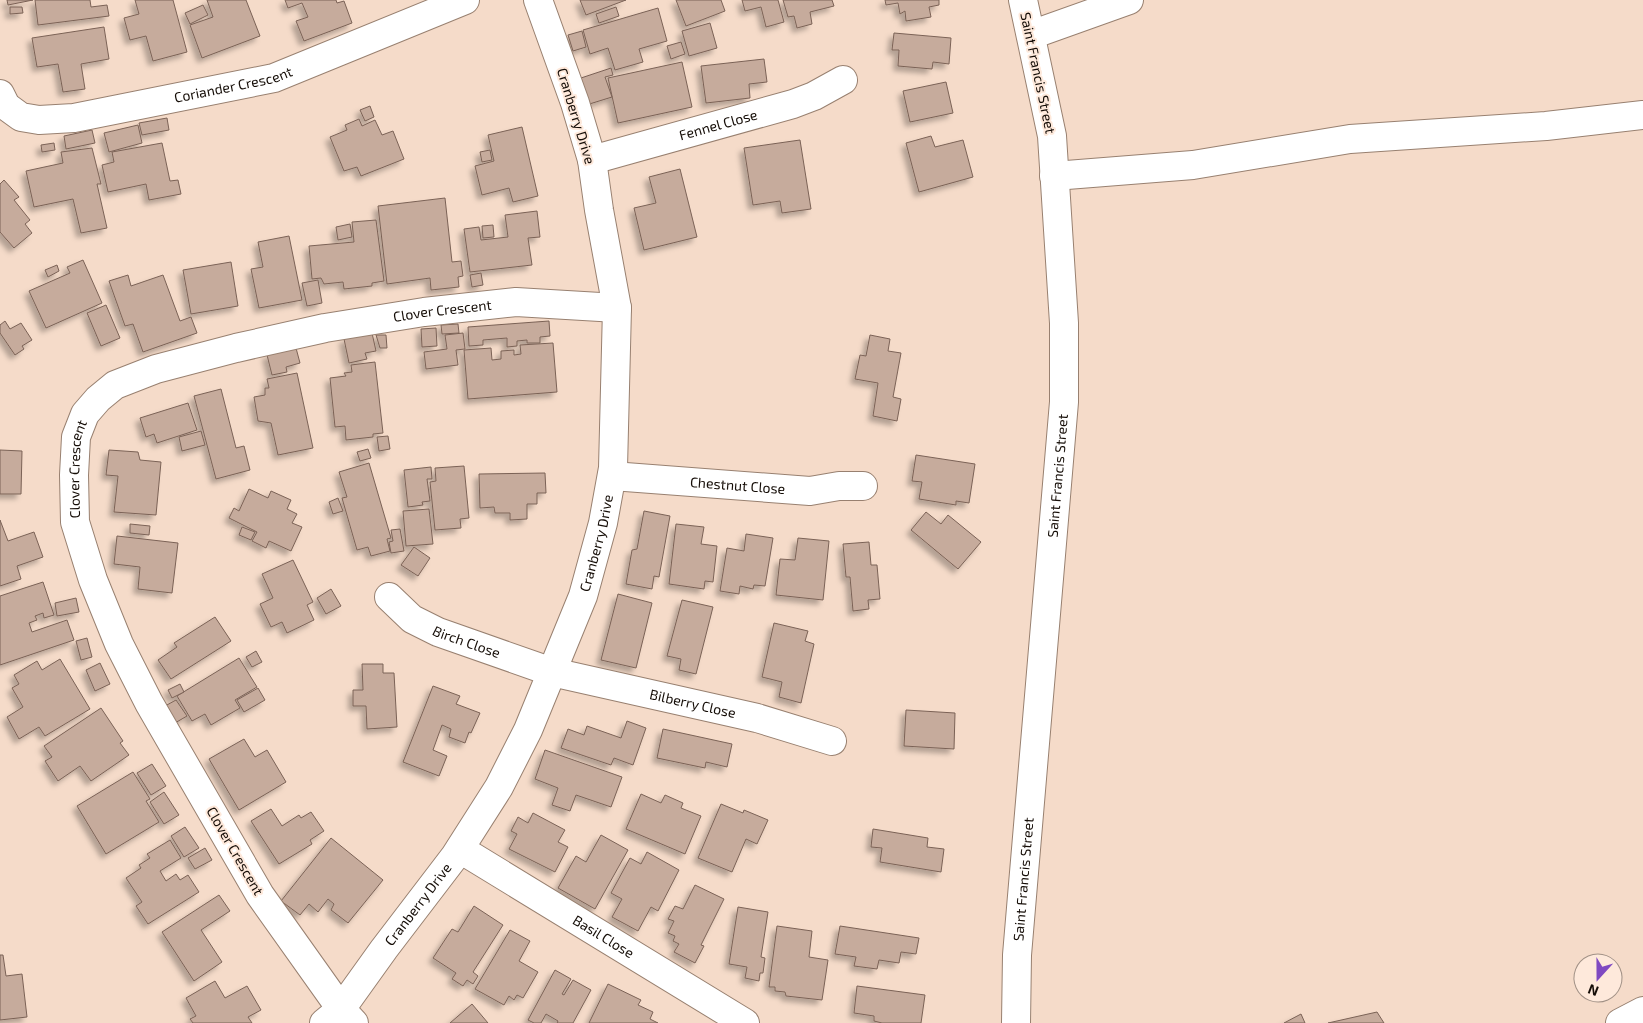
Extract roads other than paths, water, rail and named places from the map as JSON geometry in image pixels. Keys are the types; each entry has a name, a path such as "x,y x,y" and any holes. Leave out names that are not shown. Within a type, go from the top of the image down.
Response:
{"street":[{"name":"Coriander Crescent","path":"0,94 6,106 21,117 39,120 74,118 274,78 465,0"},
{"name":"Cranberry Drive","path":"340,1018 384,949 460,849 499,787 528,730 583,596 603,523 612,476 617,308 592,160 575,103 538,0"},
{"name":"Saint Francis Street","path":"1016,1023 1017,955 1064,402 1064,323 1052,136 1023,0"},
{"path":"1031,35 1129,0"},
{"name":"Fennel Close","path":"592,160 793,104 814,96 843,80"},
{"path":"1054,176 1193,165 1350,139 1546,126 1643,115"},
{"name":"Clover Crescent","path":"340,1018 260,895 149,702 119,644 93,580 75,522 74,475 76,437 84,414 115,385 156,369 236,348 325,328 424,312 516,302 617,308"},
{"name":"Chestnut Close","path":"612,476 810,491 838,486 863,486"},
{"name":"Birch Close","path":"389,598 412,619 438,632 552,672"},
{"name":"Bilberry Close","path":"552,672 757,718 832,741"},
{"name":"Basil Close","path":"460,849 745,1023"},
{"name":"Saint Francis Street","path":"1002,1023 1017,955"},
{"path":"1620,1023 1643,1011"}]}
